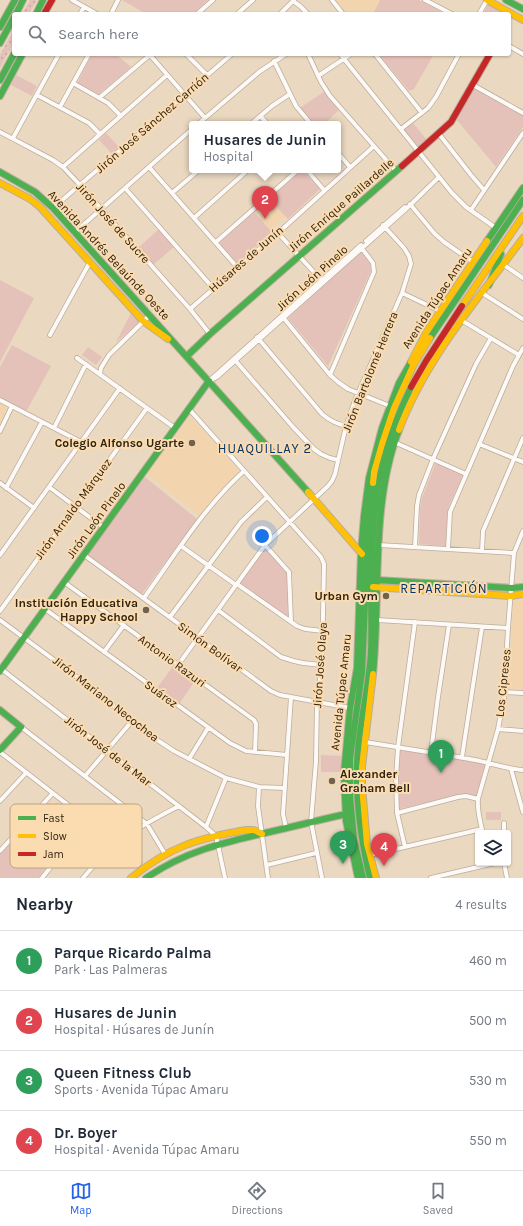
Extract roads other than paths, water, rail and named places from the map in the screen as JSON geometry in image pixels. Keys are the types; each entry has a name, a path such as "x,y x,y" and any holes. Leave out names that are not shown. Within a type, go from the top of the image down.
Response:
{"main road":[{"path":"0,27 2,17 15,0"},
{"path":"17,12 23,0"},
{"path":"37,12 43,0"},
{"path":"45,12 52,0"},
{"path":"487,0 504,12"},
{"path":"506,0 523,9"},
{"path":"511,14 516,5"},
{"path":"511,16 523,20"},
{"path":"0,43 12,21"},
{"path":"0,80 13,56"},
{"path":"0,96 20,56"},
{"name":"Jirón Enrique Paillardelle","path":"187,356 210,334 439,134 454,119 489,56"},
{"name":"Avenida Andrés Belaúnde Oeste","path":"0,172 35,192 53,208 314,498 361,552 363,561"},
{"path":"3,184 8,182 10,178"},
{"path":"16,191 20,183"},
{"name":"Avenida Andrés Belaúnde Oeste","path":"3,184 30,199 40,208 143,321 177,346"},
{"name":"Avenida Túpac Amaru","path":"361,552 369,478 378,440 403,374 426,331 523,188"},
{"name":"Avenida Túpac Amaru","path":"358,878 350,842 346,814 344,773 350,708 357,661 363,561 374,472 384,438 399,397 413,366 429,339 523,200"},
{"name":"Avenida Túpac Amaru","path":"363,878 354,840 350,786 353,731 362,672 369,573 380,476 388,445 400,410 417,375 429,354 523,216"},
{"name":"Avenida Túpac Amaru","path":"370,878 361,840 356,768 371,654 374,587 377,580 381,510 386,474 394,442 404,414 420,382 437,354 523,238"},
{"path":"489,285 506,241"},
{"name":"Jirón León Pinelo","path":"1,669 175,428 190,411 209,381"},
{"name":"Avenida Andrés Belaúnde Oeste","path":"349,538 369,573 377,580"},
{"name":"Avenida Túpac Amaru","path":"369,573 374,587 377,620 374,672 365,742 362,786 365,829 376,878"},
{"path":"377,580 512,588 523,587"},
{"path":"374,587 511,596 523,594"},
{"path":"0,710 21,727 0,751"},
{"path":"146,878 166,864 218,844 346,814"},
{"path":"131,878 165,854 185,845 216,836 246,830 254,830 262,834"}],"street":[{"path":"72,0 93,12"},
{"path":"112,12 118,0"},
{"path":"199,12 213,0"},
{"path":"239,12 253,0"},
{"path":"282,12 293,0 306,12"},
{"path":"332,0 341,12"},
{"path":"425,0 448,12"},
{"path":"480,12 487,0"},
{"path":"81,12 84,7"},
{"path":"511,47 523,54"},
{"path":"13,138 58,56"},
{"path":"60,107 88,56"},
{"path":"99,98 149,56 186,95 205,118"},
{"path":"190,56 207,75"},
{"name":"Jirón José Sánchez Carrión","path":"53,208 230,56"},
{"path":"202,121 259,72 283,56"},
{"path":"309,56 318,76 330,96 396,171"},
{"path":"342,56 457,199 496,228"},
{"path":"318,76 348,56"},
{"path":"377,56 422,113"},
{"path":"401,129 428,108 436,97 457,56"},
{"path":"274,62 296,106 308,121"},
{"path":"63,167 167,75"},
{"path":"73,83 108,103 121,116"},
{"path":"473,85 523,113"},
{"path":"37,94 89,123 100,134"},
{"path":"254,121 272,106 290,94"},
{"path":"260,116 265,121"},
{"name":"Jirón José de Sucre","path":"0,132 53,160 63,167 190,309 210,334"},
{"path":"74,233 189,132"},
{"path":"471,210 523,133"},
{"path":"439,134 484,190"},
{"name":"Húsares de Junín","path":"190,309 374,146"},
{"path":"341,157 350,167"},
{"path":"149,167 237,267"},
{"path":"172,193 195,173"},
{"path":"194,218 245,173"},
{"path":"216,242 295,173"},
{"path":"310,173 324,190"},
{"name":"Jirón León Pinelo","path":"209,381 361,247 401,209 410,204 439,178"},
{"path":"125,188 213,288"},
{"path":"410,204 434,233 444,242 473,262"},
{"name":"Jirón Bartolomé Herrera","path":"178,665 265,545 332,481 346,426 402,293 411,264 409,256 404,248 384,226"},
{"path":"278,232 322,281"},
{"path":"330,375 374,272 373,263 361,247"},
{"path":"50,335 90,262"},
{"path":"504,265 523,278"},
{"path":"402,293 440,311"},
{"path":"482,293 523,318"},
{"path":"100,374 101,368 109,355 150,315"},
{"path":"282,317 330,375 338,382 348,389 390,406"},
{"path":"462,320 519,355"},
{"path":"258,338 322,414 329,420 346,426"},
{"path":"415,547 418,500 433,459 476,364 491,338"},
{"path":"448,549 450,512 513,366 523,348"},
{"path":"77,358 175,428"},
{"path":"234,359 314,449 330,458 338,460"},
{"path":"54,428 86,364"},
{"path":"0,554 120,388"},
{"path":"0,400 81,442"},
{"path":"0,431 12,406"},
{"name":"Jirón Arnaldo Márquez","path":"0,611 147,408"},
{"name":"Jirón José Olaya","path":"190,411 321,557 324,564 322,665 317,701 316,761 311,822 322,878"},
{"path":"6,488 42,422"},
{"path":"482,551 483,531 523,438"},
{"path":"394,442 466,474"},
{"path":"479,444 523,462"},
{"path":"144,598 208,509 227,487 244,472"},
{"path":"0,483 34,508"},
{"path":"49,487 103,528"},
{"path":"170,617 241,522 267,497"},
{"name":"Los Cipreses","path":"482,830 478,799 498,729 504,698 514,553 523,531"},
{"path":"265,545 289,572 291,621"},
{"path":"379,545 514,553"},
{"path":"181,546 297,626 323,631"},
{"name":"Simón Bolívar","path":"84,555 271,691 280,695 350,708"},
{"name":"Antonio Razuri","path":"64,582 254,720 256,724 254,752"},
{"name":"Suárez","path":"44,609 208,728 239,748 246,751 287,755"},
{"path":"218,610 281,657 294,662 322,665"},
{"name":"Jirón Mariano Necochea","path":"0,620 96,691 142,730 189,759 226,778 259,787 285,788"},
{"path":"377,620 508,628"},
{"path":"405,847 397,813 396,778 398,747 415,622"},
{"path":"431,752 449,624"},
{"path":"104,652 124,625"},
{"path":"462,757 482,627"},
{"name":"Jirón José de la Mar","path":"1,669 216,836"},
{"path":"504,692 523,693"},
{"path":"286,828 283,814 291,697"},
{"path":"85,776 132,722"},
{"path":"21,727 121,804"},
{"path":"189,759 208,728"},
{"path":"498,729 523,731"},
{"path":"365,742 462,757 489,762 512,769 523,770"},
{"path":"0,751 67,804"},
{"path":"512,769 523,812"},
{"path":"0,801 26,773"},
{"path":"206,827 226,778"},
{"path":"259,787 258,806 268,878"},
{"path":"43,804 53,793"},
{"path":"397,813 458,797 466,796 478,799"},
{"path":"142,827 179,806"},
{"path":"142,820 147,824 165,854"},
{"path":"504,823 504,830"},
{"path":"370,855 475,832"},
{"path":"216,836 225,878"},
{"path":"0,851 10,840"},
{"path":"267,865 316,853"},
{"path":"431,878 479,866"},
{"path":"505,866 507,878"},
{"path":"42,878 50,868"},
{"path":"83,878 92,868"}],"place":[{"name":"Husares de Junin","path":"265,219"},
{"name":"Colegio Alfonso Ugarte","path":"192,443"},
{"name":"Urban Gym","path":"386,596"},
{"name":"Institución Educativa Happy School","path":"146,610"},
{"name":"Parque Ricardo Palma","path":"441,773"},
{"name":"Alexander Graham Bell","path":"332,781"},
{"name":"Queen Fitness Club","path":"343,864"},
{"name":"Dr. Boyer","path":"384,866"}],"district":[{"name":"HUAQUILLAY 2","path":"265,448"},
{"name":"REPARTICIÓN","path":"444,588"}]}
